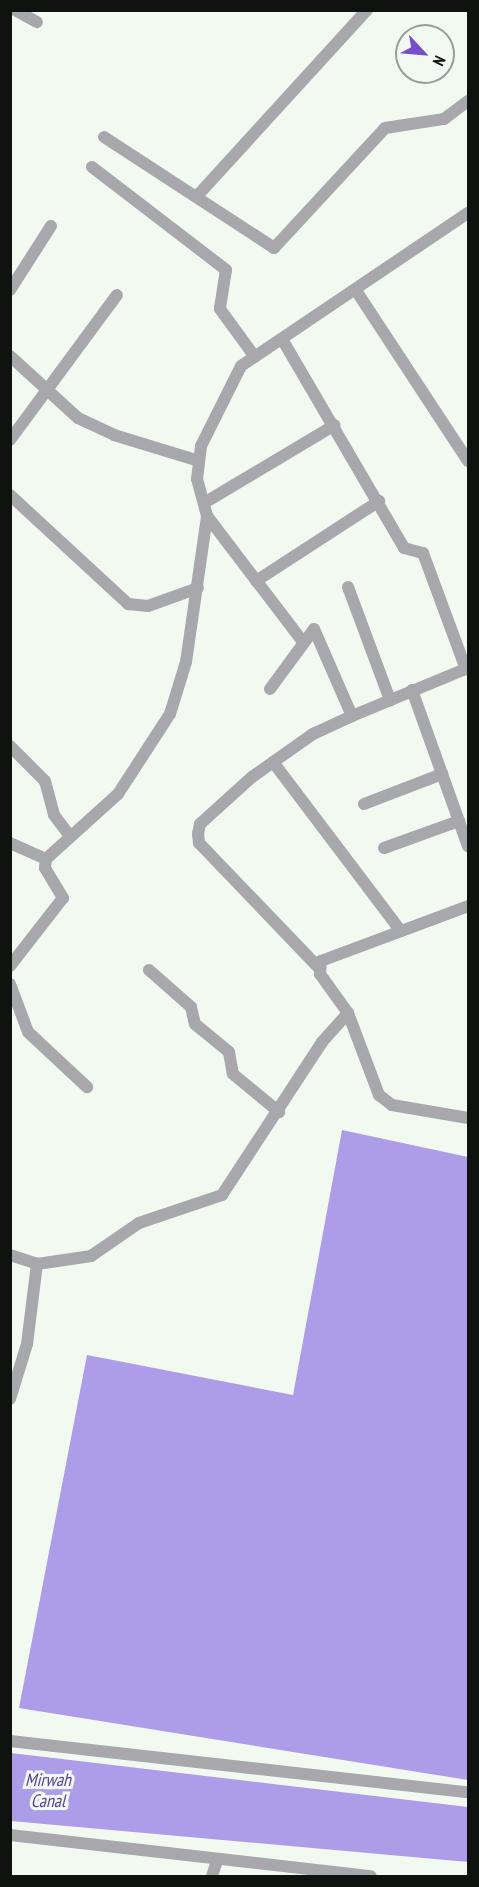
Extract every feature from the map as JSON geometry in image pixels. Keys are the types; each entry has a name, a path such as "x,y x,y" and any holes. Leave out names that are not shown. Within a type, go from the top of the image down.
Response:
{"street":[{"path":"15,10 37,22"},
{"path":"198,195 367,10"},
{"path":"104,137 198,195 274,248 385,128 444,119 468,101"},
{"path":"92,167 226,270 220,309 255,357"},
{"path":"10,966 63,898 45,867 46,859 69,835 118,794 158,739 186,662 198,588 205,510 197,479 199,461 220,401 241,366 357,292 468,213"},
{"path":"10,290 51,226"},
{"path":"357,292 468,460"},
{"path":"10,440 51,391 117,295"},
{"path":"282,339 335,424 404,548 423,553 467,669 352,716 273,762 200,824 199,843 318,967 348,1013 379,1095 392,1105 468,1118"},
{"path":"10,356 78,418 114,435 199,461"},
{"path":"205,510 335,424"},
{"path":"10,495 128,604 148,606 198,588"},
{"path":"256,581 379,501"},
{"path":"205,510 303,642"},
{"path":"348,587 390,700"},
{"path":"270,689 314,629 352,716"},
{"path":"412,690 468,846"},
{"path":"10,746 45,781 54,814 69,835"},
{"path":"273,762 401,931"},
{"path":"364,804 442,774"},
{"path":"384,848 459,821"},
{"path":"10,843 46,859"},
{"path":"318,967 321,961 468,906"},
{"path":"149,970 191,1007 195,1024 229,1052 233,1074 279,1112"},
{"path":"10,984 28,1032 87,1087"},
{"path":"10,1256 37,1263 91,1256 139,1223 222,1195 279,1112 322,1042 348,1013"},
{"path":"10,1399 27,1344 37,1263"},
{"path":"10,1741 468,1792"},
{"path":"10,1835 302,1873 371,1876"},
{"path":"212,1876 218,1861"}],"water":[{"path":"342,1130 468,1157 468,1780 19,1708 87,1355 293,1395"},
{"name":"Mirwah Canal","path":"11,1753 468,1807 468,1862 11,1821"}]}
